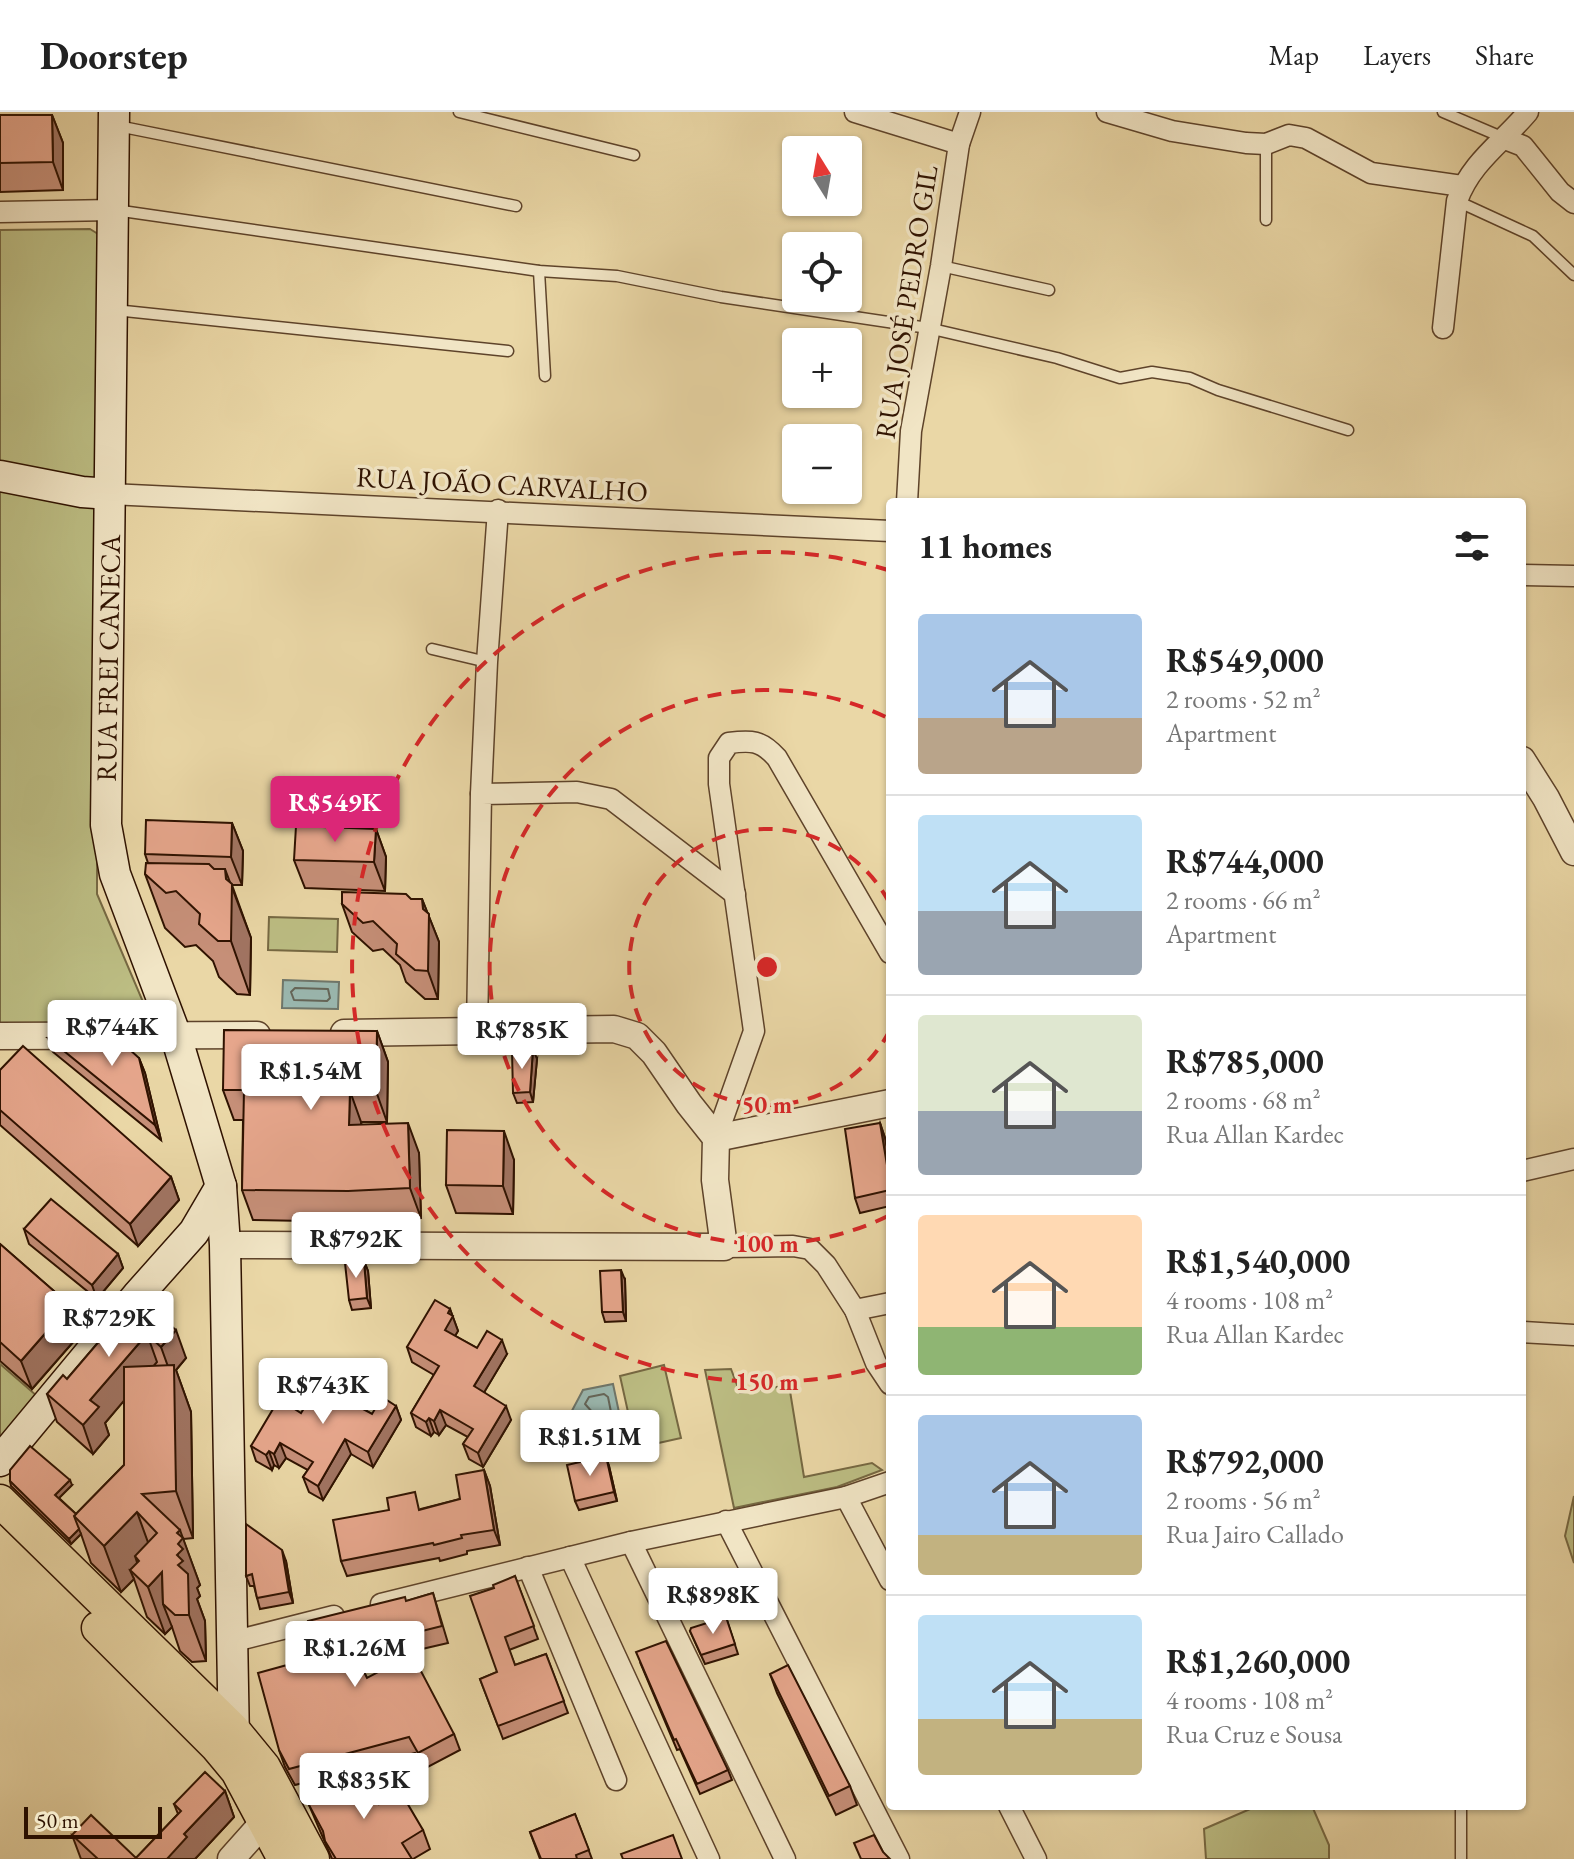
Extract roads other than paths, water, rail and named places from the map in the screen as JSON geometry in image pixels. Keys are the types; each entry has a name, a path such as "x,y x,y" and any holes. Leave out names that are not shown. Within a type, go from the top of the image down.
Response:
{"main road":[{"name":"RUA FREI CANECA","path":"114,118 106,825 115,874 176,1036 221,1186 225,1245 232,1728 237,1771"},
{"path":"0,476 82,492 110,494"},
{"path":"0,1461 194,1232 221,1186"},
{"path":"0,1501 258,1757 313,1859"},
{"path":"0,1530 217,1747 237,1771 284,1859"}],"street":[{"path":"855,112 959,144"},
{"name":"RUA JOSÉ PEDRO GIL","path":"907,498 911,431 959,144 970,112"},
{"path":"1107,112 1172,131 1246,143 1266,144 1289,135 1306,138 1371,173 1460,193"},
{"path":"1443,328 1460,193 1481,158 1505,139 1528,112"},
{"path":"1505,139 1523,146 1560,192 1574,203"},
{"path":"0,212 113,210"},
{"name":"RUA JOÃO CARVALHO","path":"110,494 498,510 886,531"},
{"path":"477,1031 481,794 498,510"},
{"path":"1526,575 1574,576"},
{"path":"724,1247 715,1180 716,1138 754,1031 719,784 719,758 729,743 747,740 766,746 777,758 886,946"},
{"path":"1526,766 1574,852"},
{"path":"481,794 577,792 611,799 735,894"},
{"path":"313,1034 614,1029 637,1036 654,1053 716,1138"},
{"path":"0,1036 283,1034"},
{"path":"716,1138 886,1104"},
{"path":"1526,1170 1574,1159"},
{"path":"225,1245 793,1246 810,1249 826,1265 855,1310 876,1363 886,1378"},
{"path":"855,1310 886,1304"},
{"path":"1526,1332 1574,1335"},
{"path":"231,1642 631,1542 846,1497 886,1483"},
{"path":"846,1497 886,1572"},
{"path":"726,1521 899,1859"},
{"path":"631,1542 785,1859"},
{"path":"570,1557 709,1859"},
{"path":"528,1567 616,1780"},
{"path":"1011,1810 1036,1859"},
{"path":"231,1859 264,1822"}],"lane":[{"path":"459,112 634,155"},
{"path":"1443,112 1505,139"},
{"path":"114,118 516,206"},
{"path":"1266,144 1266,220"},
{"path":"1460,193 1533,236 1574,275"},
{"path":"113,210 539,271 617,276 721,297 928,328 1057,358 1120,378 1152,372 1190,378 1218,390 1348,430"},
{"path":"941,266 1049,290"},
{"path":"539,271 545,376"},
{"path":"113,310 508,351"},
{"path":"432,649 487,662"},
{"path":"1461,1810 1461,1859"}],"water":[{"path":"283,980 339,982 338,1009 282,1008"},
{"path":"613,1384 624,1436 593,1442 587,1416 567,1420 583,1390"}]}
